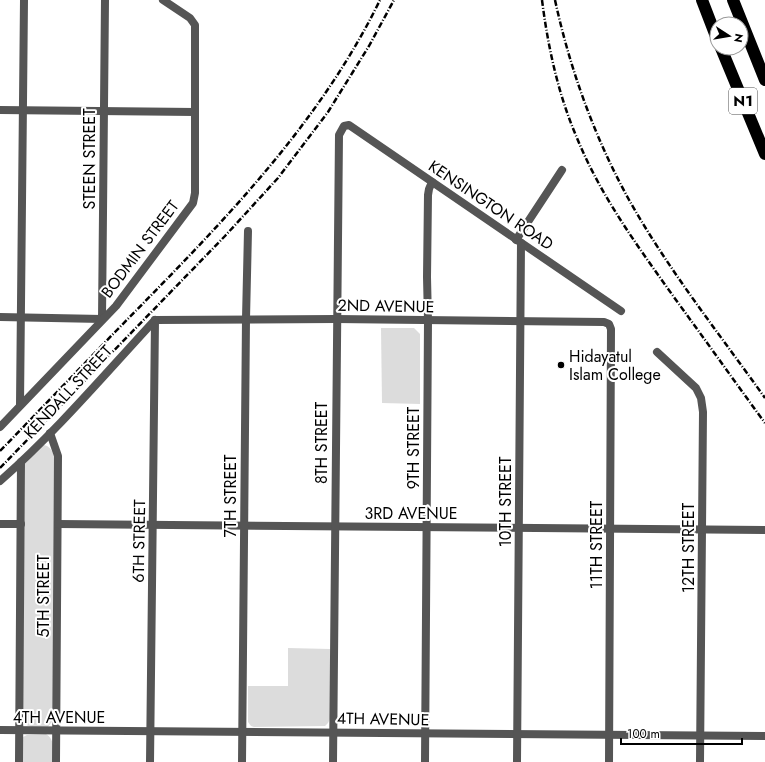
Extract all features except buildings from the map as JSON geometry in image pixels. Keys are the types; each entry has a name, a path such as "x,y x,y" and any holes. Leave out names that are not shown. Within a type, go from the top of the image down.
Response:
{"highway":[{"path":"702,0 709,18"},
{"name":"N1","path":"733,0 765,80"},
{"name":"N1","path":"724,56 765,154"}],"street":[{"path":"20,405 24,0"},
{"name":"STEEN STREET","path":"102,319 105,0"},
{"name":"BODMIN STREET","path":"0,427 116,306 193,203 195,193 196,30 193,21 163,0"},
{"path":"0,110 195,112"},
{"name":"KENSINGTON ROAD","path":"344,126 349,125 621,311"},
{"name":"8TH STREET","path":"333,762 336,320 339,135 344,126"},
{"path":"519,241 562,170"},
{"name":"9TH STREET","path":"425,762 427,277 428,195 432,182"},
{"name":"7TH STREET","path":"242,762 248,231"},
{"name":"10TH STREET","path":"517,762 520,321 519,241"},
{"path":"0,317 102,319"},
{"name":"2ND AVENUE","path":"155,320 246,319 604,322 609,324 611,329"},
{"name":"KENDALL STREET","path":"0,481 22,462 155,320"},
{"name":"6TH STREET","path":"150,762 155,320"},
{"name":"11TH STREET","path":"609,762 611,329"},
{"name":"12TH STREET","path":"657,352 696,388 701,398 703,412 700,762"},
{"name":"5TH STREET","path":"50,432 58,456 56,762"},
{"path":"19,762 22,462"},
{"path":"0,524 21,524"},
{"name":"3RD AVENUE","path":"58,524 765,530"},
{"name":"4TH AVENUE","path":"0,730 765,736"}],"shaded area":[{"path":"381,328 414,328 420,334 420,404 382,403"},
{"path":"44,445 51,450 55,464 53,720 48,727 37,727 26,725 22,719 25,463"},
{"path":"288,648 330,649 330,719 325,726 251,726 248,722 248,686 288,686"},
{"path":"46,734 53,743 52,762 21,762 23,737 27,735"}],"railway":[{"path":"0,451 190,255 262,176 295,135 326,92 355,47 380,0"},
{"path":"0,468 225,236 278,178 328,112 369,46 394,0"},
{"path":"542,0 547,35 564,104 577,138 597,181 648,261 765,423"},
{"path":"555,0 568,51 584,102 604,151 628,198 659,250 676,275 765,398"}],"place":[{"name":"Hidayatul Islam College","path":"561,365"}]}
